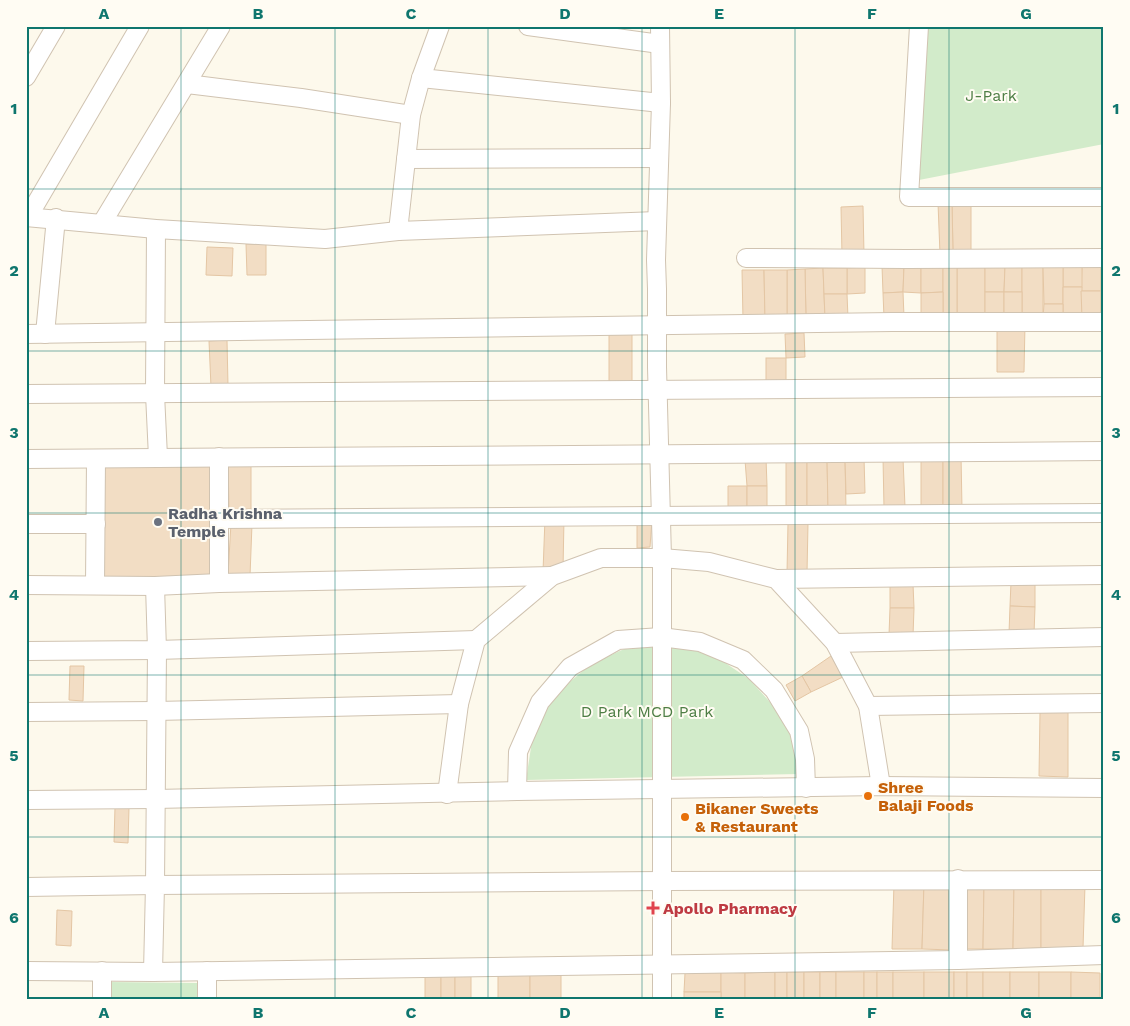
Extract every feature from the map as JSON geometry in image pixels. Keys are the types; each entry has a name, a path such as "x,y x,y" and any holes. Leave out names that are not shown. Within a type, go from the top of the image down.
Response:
{"street":[{"path":"26,77 56,26"},
{"path":"140,26 27,217 56,218 156,229 325,239 398,231 657,220"},
{"path":"102,223 221,26"},
{"path":"398,231 411,115 421,78 440,26"},
{"path":"528,26 660,44"},
{"path":"660,26 661,103 658,158 656,326 662,517 662,1000"},
{"path":"918,26 909,197 1104,197"},
{"path":"421,78 661,103"},
{"path":"187,84 300,98 411,115"},
{"path":"406,159 658,158"},
{"path":"45,334 56,218"},
{"path":"156,229 155,394 158,457"},
{"path":"746,258 1104,258"},
{"path":"26,334 892,322 1104,322"},
{"path":"26,394 1104,387"},
{"path":"26,459 1104,451"},
{"path":"219,457 219,583"},
{"path":"95,585 96,459"},
{"path":"220,519 1104,513"},
{"path":"26,524 96,524"},
{"path":"26,585 155,586 552,576 601,558 662,558 710,562 776,579 1104,576"},
{"path":"447,794 459,704 476,640 552,576"},
{"path":"776,579 835,643 868,706 881,786"},
{"path":"153,972 157,650 155,586"},
{"path":"517,791 518,752 540,702 570,668 618,640 661,637 700,642 743,660 774,690 799,731 805,758 806,788"},
{"path":"835,643 1104,637"},
{"path":"26,651 157,650 476,640"},
{"path":"868,706 1104,703"},
{"path":"26,712 459,704"},
{"path":"26,800 881,786 1104,788"},
{"path":"958,879 958,960"},
{"path":"26,887 661,880 1104,880"},
{"path":"26,971 153,972 661,965 958,960 1104,955"},
{"path":"102,971 102,1000"},
{"path":"207,1000 208,971"}],"green space":[{"name":"J-Park","path":"922,26 1104,26 1104,144 919,180"},
{"name":"D Park MCD Park","path":"633,645 687,645 718,658 749,679 788,722 799,774 526,780 532,741 552,697 591,664"},
{"path":"108,982 198,983 198,1000 108,1000"}],"building":[{"path":"971,202 971,253 953,253 952,203"},
{"path":"938,203 952,203 953,253 940,254"},
{"path":"863,206 864,255 842,256 841,207"},
{"path":"246,244 266,244 266,275 247,275"},
{"path":"207,247 233,248 232,276 206,275"},
{"path":"1101,264 1101,291 1081,291 1082,265"},
{"path":"1101,264 1104,264 1104,291 1101,291"},
{"path":"1063,265 1082,265 1082,287 1063,287"},
{"path":"882,266 904,266 903,292 883,293"},
{"path":"904,266 921,266 921,293 903,292"},
{"path":"921,266 943,267 943,292 921,293"},
{"path":"957,266 985,266 985,317 957,316"},
{"path":"957,266 957,316 943,317 943,267"},
{"path":"985,266 1005,266 1004,292 985,292"},
{"path":"1005,266 1022,266 1022,292 1004,292"},
{"path":"1022,266 1043,267 1043,318 1022,317"},
{"path":"1063,266 1063,304 1044,304 1043,267"},
{"path":"865,267 865,293 847,294 847,268"},
{"path":"823,268 825,318 806,319 805,269"},
{"path":"823,268 847,268 847,294 824,294"},
{"path":"805,269 806,319 787,320 787,270"},
{"path":"742,270 764,270 765,320 743,320"},
{"path":"764,270 787,270 787,320 765,320"},
{"path":"1063,287 1082,287 1082,317 1063,318"},
{"path":"1081,291 1101,291 1101,317 1082,317"},
{"path":"1101,291 1104,291 1104,317 1101,317"},
{"path":"903,292 904,317 884,318 883,293"},
{"path":"943,292 943,317 921,317 921,293"},
{"path":"985,292 1004,292 1004,317 985,317"},
{"path":"1004,292 1022,292 1022,317 1004,317"},
{"path":"824,294 847,294 848,318 825,318"},
{"path":"1044,304 1063,304 1063,318 1043,318"},
{"path":"997,324 1025,324 1024,372 997,372"},
{"path":"609,332 632,332 632,382 609,383"},
{"path":"804,333 805,357 786,358 785,334"},
{"path":"227,340 228,386 211,387 209,341"},
{"path":"766,358 786,358 786,382 766,382"},
{"path":"921,455 943,455 943,508 921,509"},
{"path":"943,455 961,455 962,509 943,508"},
{"path":"766,458 767,486 747,486 745,460"},
{"path":"786,458 807,458 807,509 786,510"},
{"path":"807,458 827,458 828,510 807,509"},
{"path":"827,458 845,459 846,509 828,510"},
{"path":"864,458 865,493 846,494 845,459"},
{"path":"883,458 903,458 905,507 884,508"},
{"path":"228,460 251,460 251,509 229,510"},
{"name":"Radha Krishna Temple","path":"101,465 215,465 213,580 101,580"},
{"path":"728,486 747,486 747,511 728,510"},
{"path":"747,486 767,486 767,510 747,511"},
{"path":"637,517 652,519 650,547 637,548"},
{"path":"545,518 564,518 563,570 543,572"},
{"path":"231,523 252,524 250,576 228,575"},
{"path":"788,523 808,523 807,573 787,573"},
{"path":"1011,582 1035,582 1035,607 1010,606"},
{"path":"913,584 914,608 890,608 890,585"},
{"path":"1010,606 1035,607 1034,634 1009,633"},
{"path":"890,608 914,608 913,636 889,635"},
{"path":"831,656 843,677 811,692 802,676"},
{"path":"70,666 84,666 83,701 69,700"},
{"path":"802,676 811,692 795,701 786,685"},
{"path":"1068,711 1068,777 1039,776 1040,712"},
{"path":"115,807 129,808 128,843 114,842"},
{"path":"894,883 924,883 922,949 892,949"},
{"path":"924,883 953,884 952,950 922,949"},
{"path":"967,883 984,884 983,949 966,949"},
{"path":"984,884 1014,884 1013,949 983,949"},
{"path":"1014,884 1041,886 1041,948 1013,949"},
{"path":"1085,885 1083,948 1041,948 1041,886"},
{"path":"57,910 72,911 71,946 56,945"},
{"path":"721,972 721,992 684,992 685,973"},
{"path":"721,972 745,973 745,1000 721,1000"},
{"path":"775,972 775,1000 745,1000 745,973"},
{"path":"775,972 787,972 787,1000 775,1000"},
{"path":"787,972 804,972 804,1000 787,1000"},
{"path":"804,972 820,972 820,1000 804,1000"},
{"path":"820,972 836,972 836,1000 820,1000"},
{"path":"836,972 864,972 864,1000 836,1000"},
{"path":"864,972 877,972 877,1000 864,1000"},
{"path":"877,972 893,972 893,1000 877,1000"},
{"path":"893,972 924,972 924,1000 893,1000"},
{"path":"924,972 954,972 954,1000 924,1000"},
{"path":"954,972 967,972 967,1000 954,1000"},
{"path":"967,972 983,972 983,1000 967,1000"},
{"path":"983,972 1010,972 1010,1000 983,1000"},
{"path":"1010,972 1039,972 1039,1000 1010,1000"},
{"path":"1039,972 1071,972 1071,1000 1039,1000"},
{"path":"1071,972 1100,973 1100,1000 1071,1000"},
{"path":"425,974 441,975 441,1000 425,1000"},
{"path":"441,975 455,975 455,1000 441,1000"},
{"path":"455,975 471,975 471,1000 455,1000"},
{"path":"498,975 530,975 530,1000 498,1000"},
{"path":"530,975 561,975 561,1000 530,1000"},
{"path":"684,992 721,992 721,1000 684,1000"}],"place":[{"name":"Radha Krishna Temple","path":"158,522"},
{"name":"Shree Balaji Foods","path":"868,796"},
{"name":"Bikaner Sweets & Restaurant","path":"685,817"},
{"name":"Apollo Pharmacy","path":"653,908"}]}
